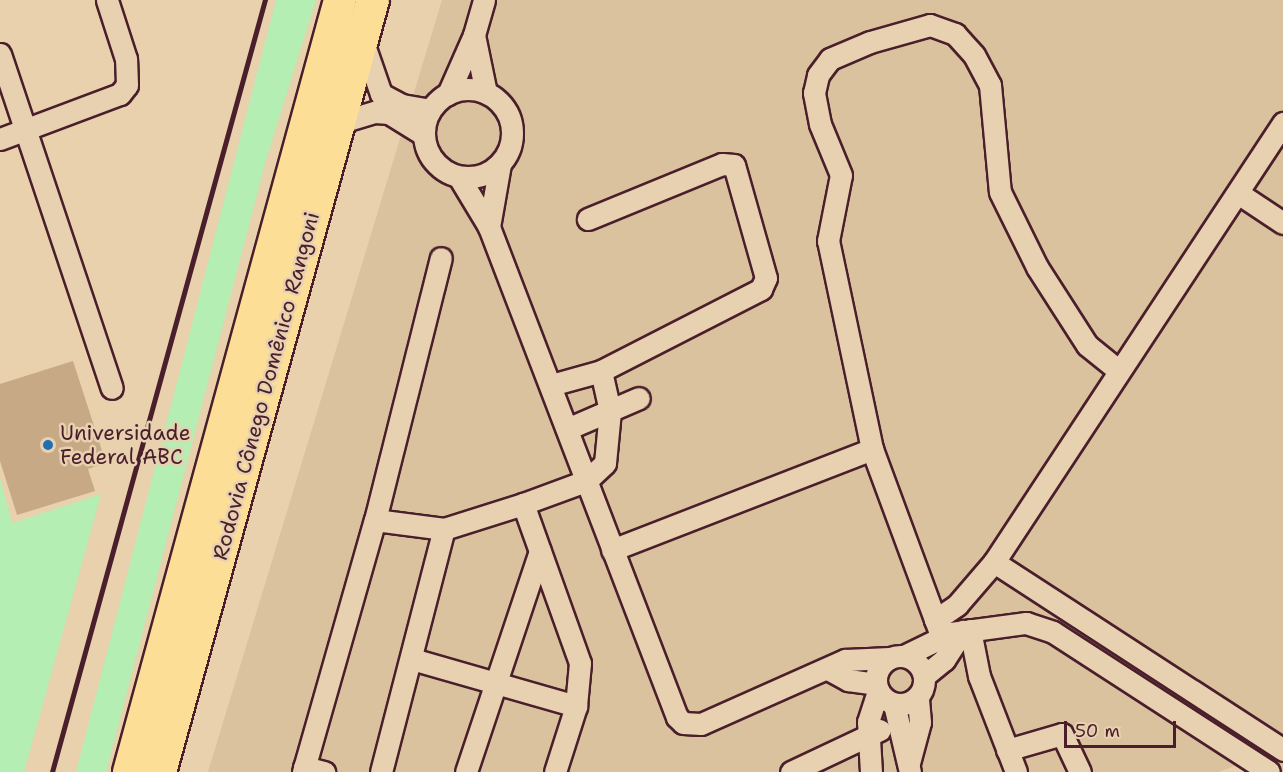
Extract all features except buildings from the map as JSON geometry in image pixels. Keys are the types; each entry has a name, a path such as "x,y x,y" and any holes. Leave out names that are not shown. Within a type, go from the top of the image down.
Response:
{"highway":[{"name":"Rodovia Cônego Domênico Rangoni","path":"160,772 192,601 340,0"},
{"name":"Rodovia Cônego Domênico Rangoni","path":"129,772 192,601 339,123 373,0"}],"street":[{"path":"0,139 120,94 127,85 126,59 107,0"},
{"path":"423,134 430,110 448,94 474,35 484,0"},
{"path":"938,628 872,449 828,242 840,175 820,124 814,93 818,75 830,59 870,42 930,25 956,34 974,55 990,85 1000,192 1037,267 1087,345 1118,370"},
{"path":"474,35 486,93"},
{"path":"362,40 381,94 402,105 430,110"},
{"path":"0,54 112,388"},
{"path":"448,94 467,89 486,93 503,106 512,125 511,146 500,164 489,227"},
{"path":"339,123 375,112 389,113 423,134 434,162 459,177 489,227 612,550 683,723 700,724 855,657 897,657 917,663 924,676"},
{"path":"910,768 876,673 938,628 993,562 1283,123"},
{"path":"459,177 477,177 500,164"},
{"path":"551,385 601,371 761,289 766,278 734,165 722,165 588,219"},
{"path":"1238,193 1283,223"},
{"path":"310,770 441,258"},
{"path":"375,520 444,529 523,504 586,480 605,463 610,411 601,371"},
{"path":"567,429 639,398"},
{"path":"612,550 872,449"},
{"path":"523,504 580,663 576,706 555,772"},
{"path":"381,772 444,529"},
{"path":"466,772 493,682 540,552"},
{"path":"993,562 1283,750"},
{"path":"938,628 967,631 1026,624 1053,632 1269,772"},
{"path":"910,768 920,722 918,697 924,676 944,660 967,631"},
{"path":"967,631 979,676 1016,772"},
{"path":"412,659 576,706"},
{"path":"828,669 848,680 907,704 918,697"},
{"path":"872,772 873,736 884,695"},
{"path":"1007,750 1062,734 1080,772"},
{"path":"791,772 873,736"}],"shaded area":[{"path":"442,0 1283,0 1283,772 1249,772 1238,765 1219,772 208,772"}],"green space":[{"path":"276,0 316,0 266,160 106,772 76,772"},
{"path":"0,478 12,523 101,494 24,772 0,772"}],"railway":[{"path":"52,772 265,0"}],"place":[{"name":"Universidade Federal ABC","path":"48,445"}]}
